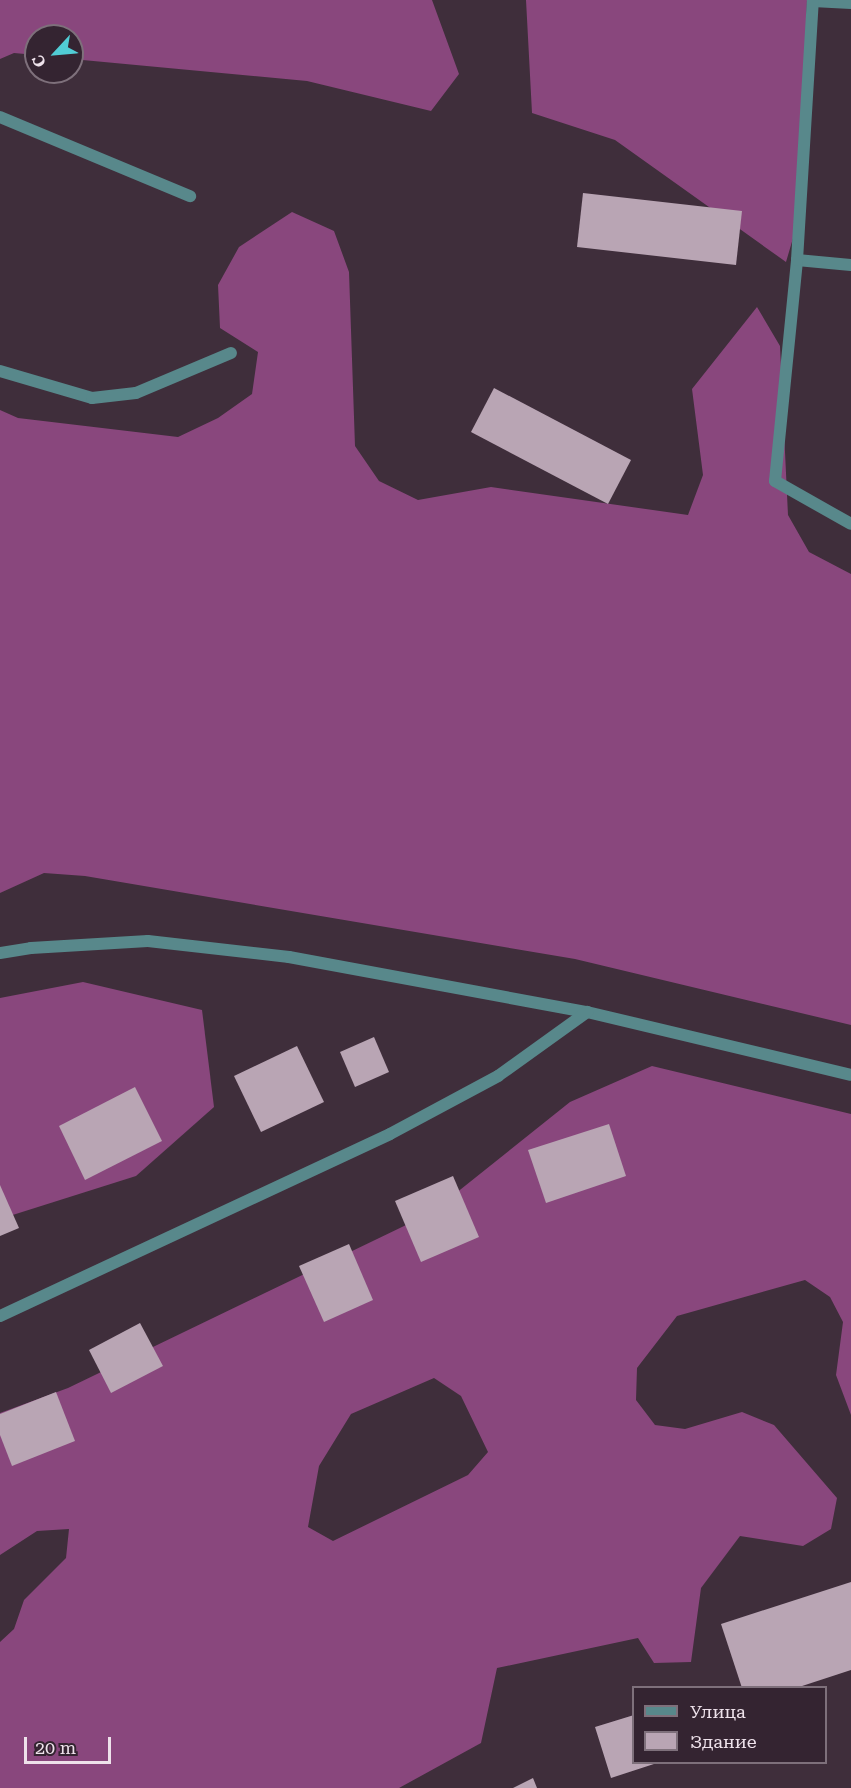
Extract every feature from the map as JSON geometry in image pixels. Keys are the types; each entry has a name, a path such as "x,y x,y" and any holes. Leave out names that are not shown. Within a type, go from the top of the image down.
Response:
{"street":[{"path":"851,3 813,0 797,260 775,481 851,525"},
{"path":"0,117 190,196"},
{"path":"797,260 851,265"},
{"path":"0,371 92,398 136,393 231,353"},
{"path":"0,953 31,948 148,941 289,957 587,1012 851,1075"},
{"path":"0,1316 390,1134 498,1076 587,1012"}],"shaded area":[{"path":"0,0 432,0 459,74 431,111 307,81 84,60 84,24 24,24 24,54 14,53 0,59"},
{"path":"526,0 807,0 799,218 786,262 615,140 532,113"},
{"path":"292,212 334,231 349,272 355,446 379,481 418,500 491,487 688,515 703,475 692,389 757,307 780,346 788,515 809,552 851,574 851,1025 575,959 85,876 44,873 0,893 0,410 18,418 178,437 218,418 252,394 258,352 220,328 218,285 239,247"},
{"path":"83,982 202,1010 214,1107 136,1176 0,1219 0,998"},
{"path":"652,1066 851,1114 851,1415 836,1375 843,1322 830,1297 805,1280 677,1316 637,1368 636,1400 655,1425 685,1429 742,1412 774,1425 837,1498 831,1529 803,1546 740,1536 701,1588 691,1662 654,1663 638,1638 497,1668 481,1743 399,1788 0,1788 0,1642 14,1629 24,1600 66,1558 69,1529 37,1531 0,1555 0,1413 68,1388 431,1213 570,1102","holes":["434,1378 461,1396 488,1452 468,1475 333,1541 308,1527 319,1466 351,1414"]}],"building":[{"path":"583,193 742,211 736,265 577,247"},
{"path":"494,388 631,460 608,504 471,432"},
{"path":"374,1037 389,1072 355,1087 340,1052"},
{"path":"297,1046 324,1102 261,1132 234,1076"},
{"path":"135,1087 162,1141 85,1180 59,1126"},
{"path":"609,1124 626,1176 546,1203 528,1150"},
{"path":"453,1176 479,1237 421,1262 395,1201"},
{"path":"0,1185 19,1228 0,1236"},
{"path":"349,1244 373,1300 324,1322 299,1266"},
{"path":"140,1323 163,1366 111,1393 89,1350"},
{"path":"56,1392 75,1441 12,1466 0,1435 0,1414"},
{"path":"851,1582 851,1670 802,1686 741,1686 721,1624"},
{"path":"632,1716 632,1764 654,1764 611,1778 595,1727"},
{"path":"533,1778 537,1788 513,1788"}]}
